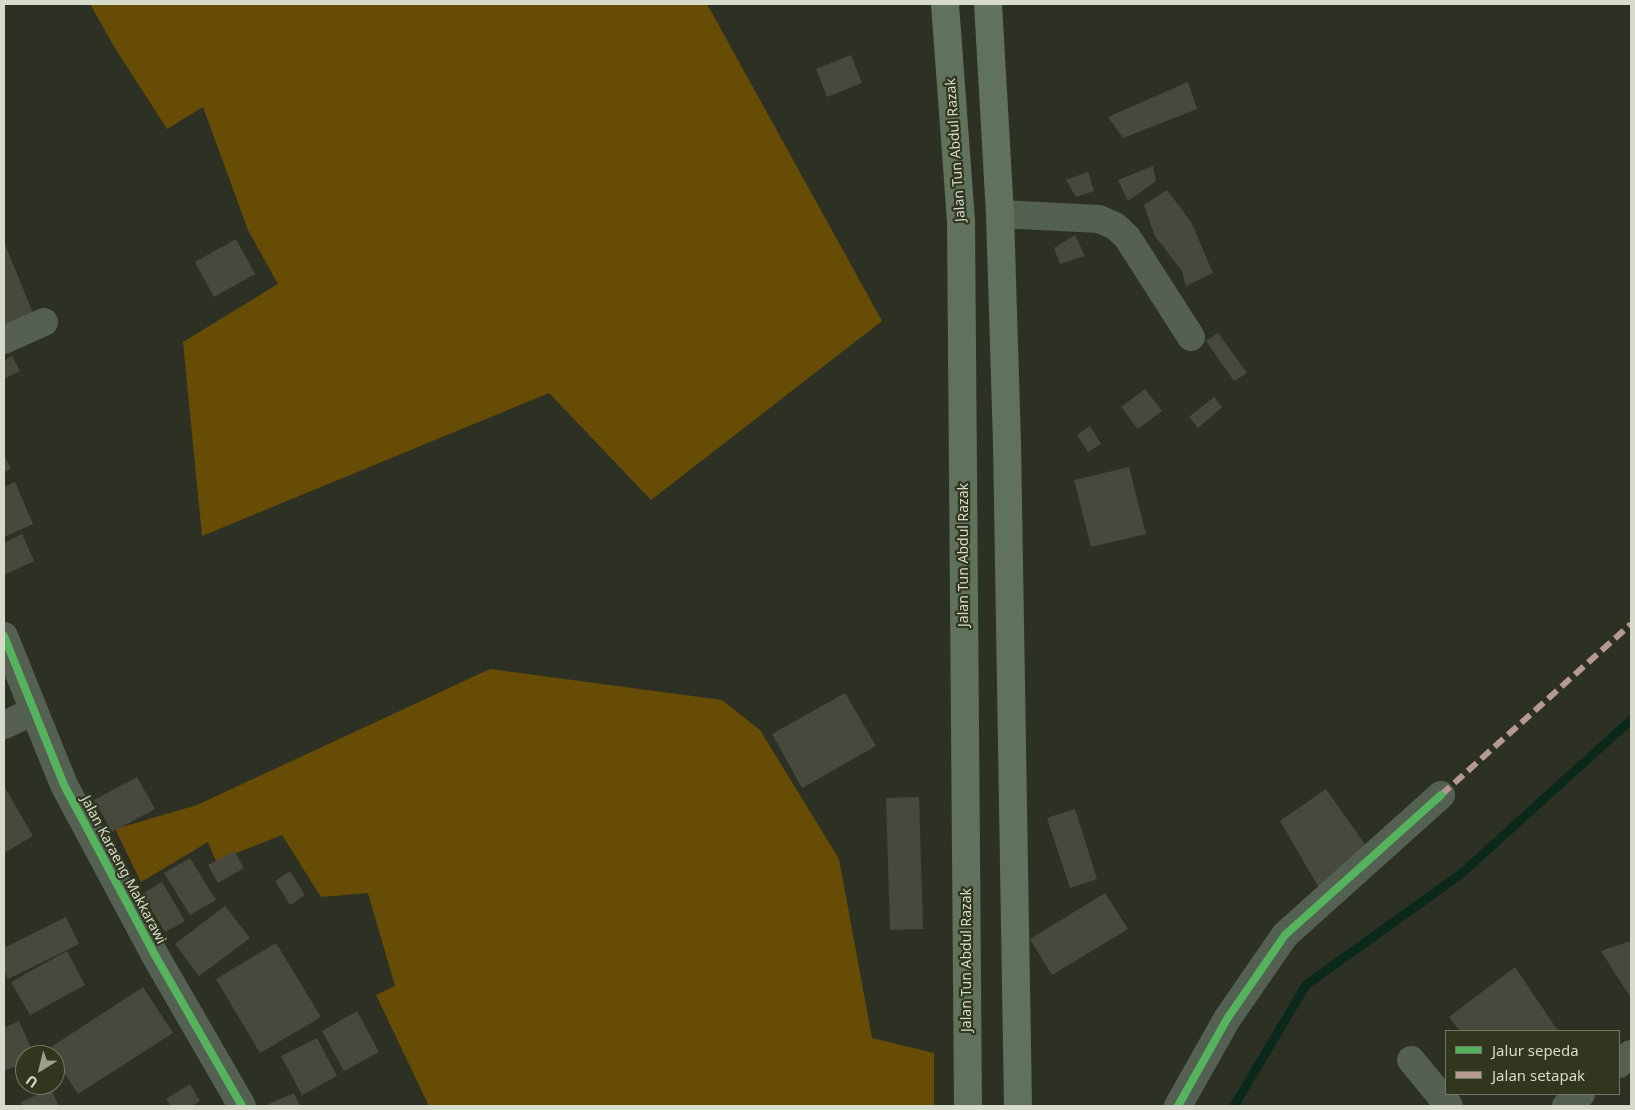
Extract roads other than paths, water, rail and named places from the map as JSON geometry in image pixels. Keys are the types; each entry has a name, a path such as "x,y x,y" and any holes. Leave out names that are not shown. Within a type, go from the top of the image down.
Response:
{"main road":[{"name":"Jalan Tun Abdul Razak","path":"945,4 961,222 968,1106"},
{"path":"988,4 1000,214 1007,443 1018,1106"}],"street":[{"path":"1000,214 1099,219 1115,226 1127,237 1192,337"},
{"path":"4,340 44,322"},
{"name":"Jalan Karaeng Makkarawi","path":"4,636 64,785 86,829 156,957 242,1106"},
{"path":"4,726 34,711"},
{"path":"1178,1106 1227,1019 1285,935 1441,795"},
{"path":"1620,1063 1631,1054"},
{"path":"1410,1060 1449,1106"},
{"path":"1566,1106 1580,1095"}],"waterway":[{"path":"1234,1106 1306,985 1462,873 1631,720"}]}
